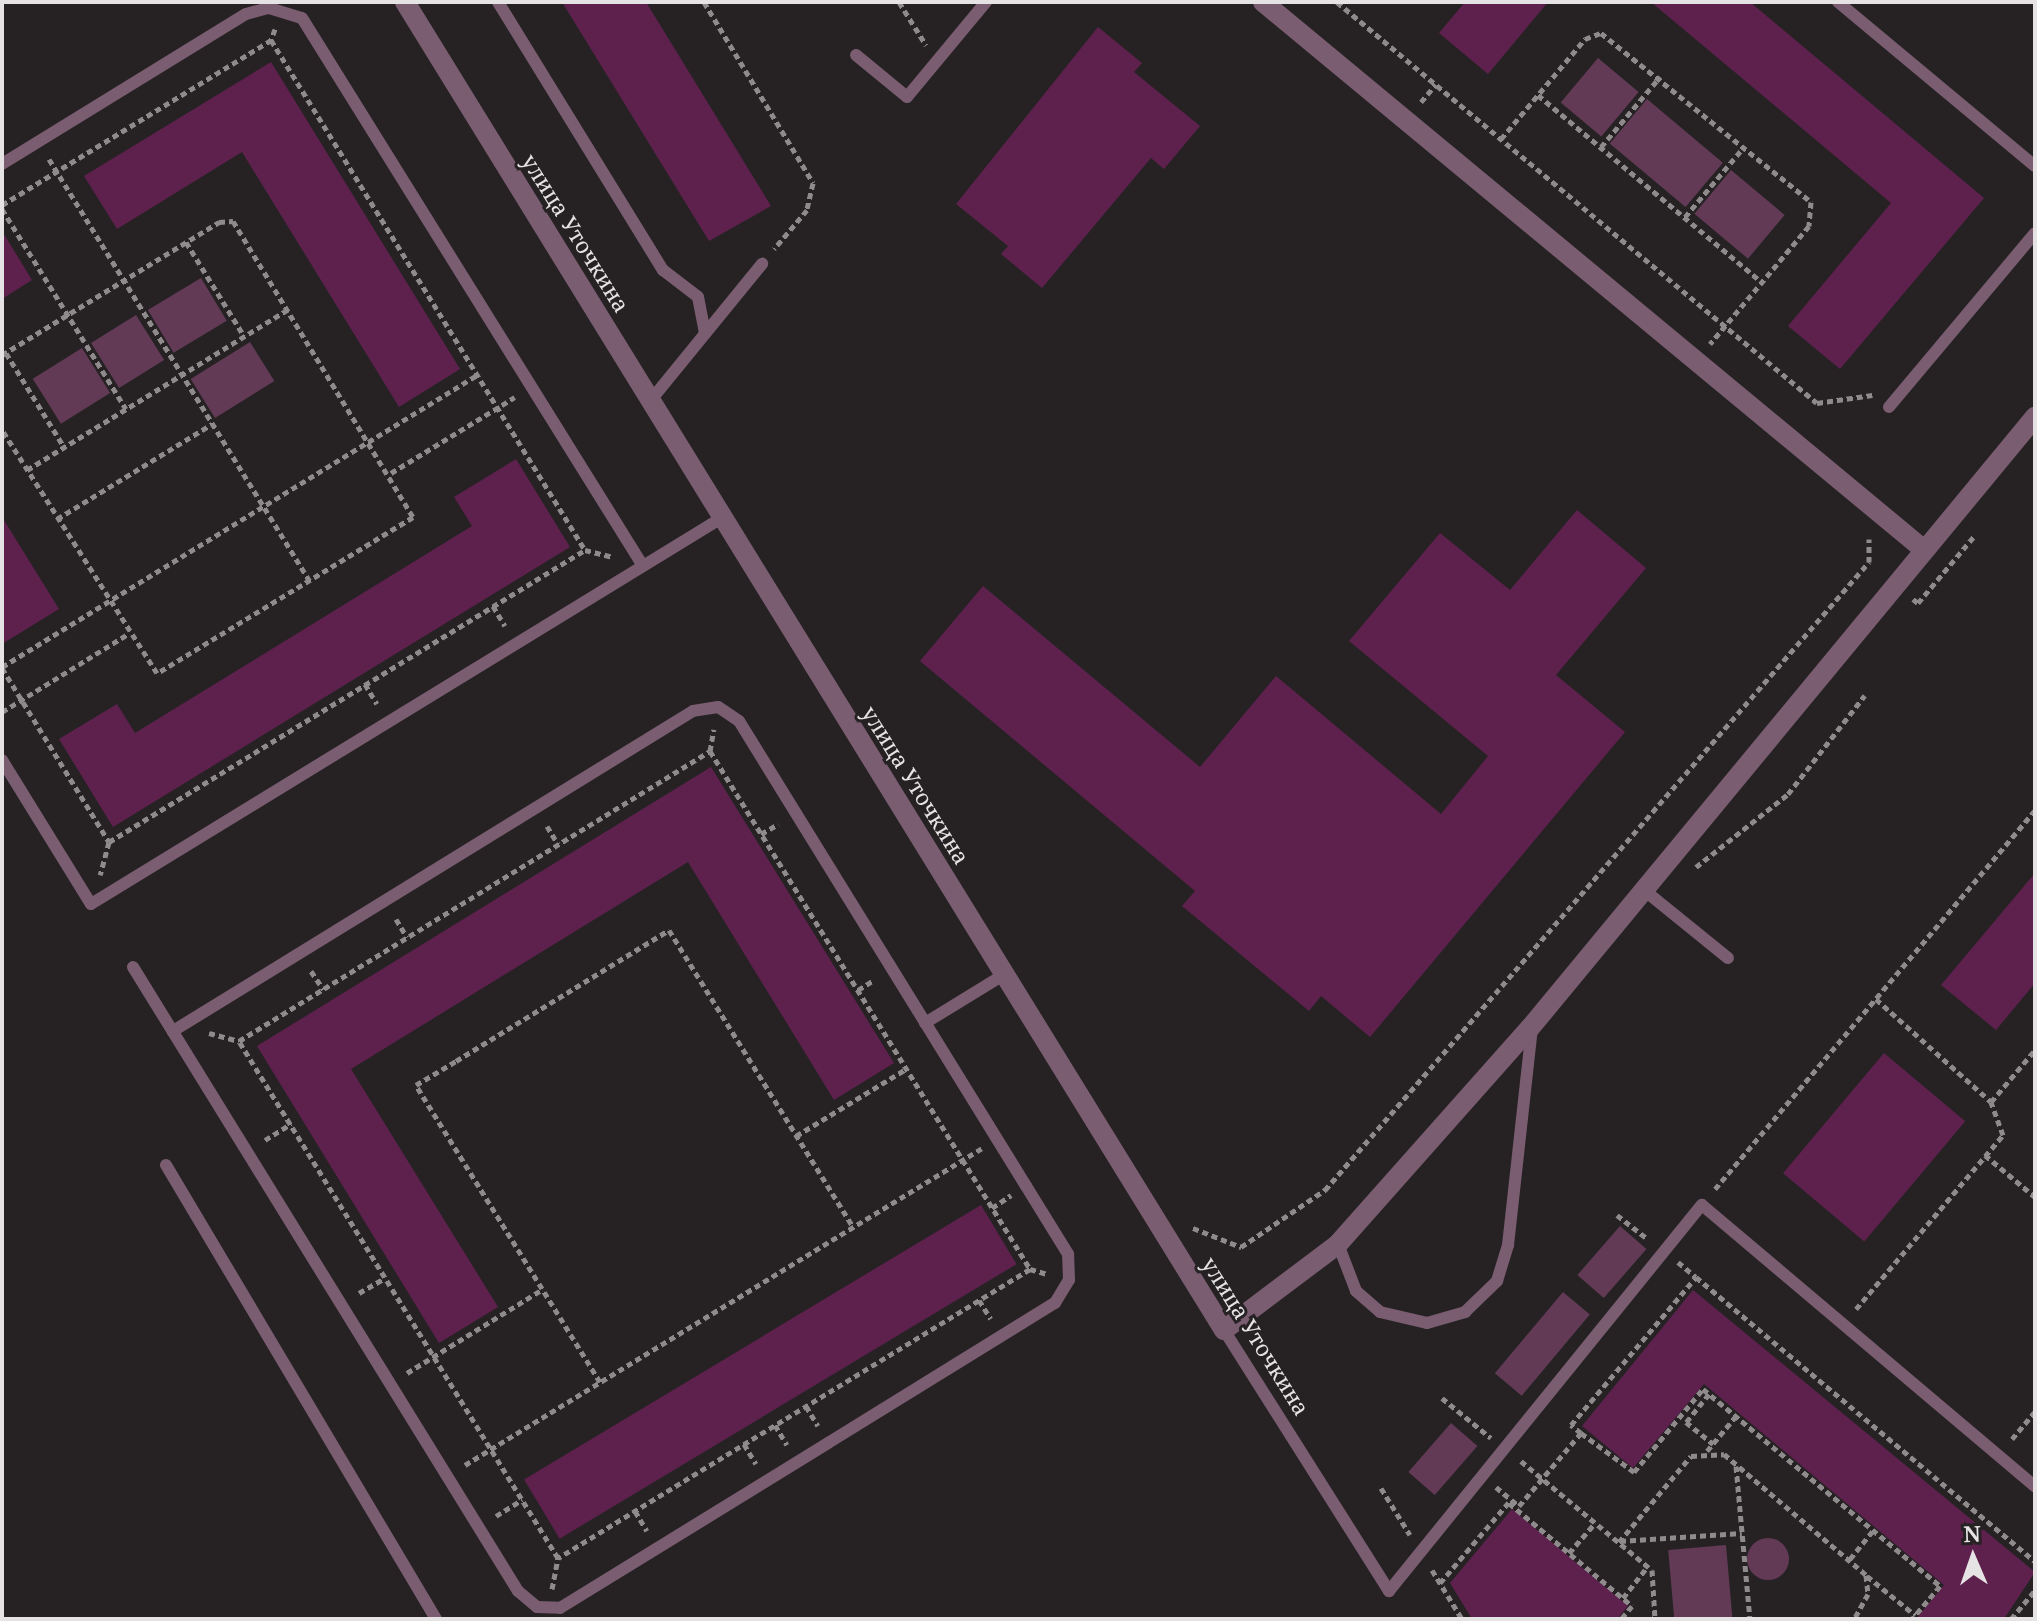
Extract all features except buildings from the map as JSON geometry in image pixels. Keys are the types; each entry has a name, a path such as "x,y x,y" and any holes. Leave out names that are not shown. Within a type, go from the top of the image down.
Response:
{"street":[{"name":"улица Уточкина","path":"405,2 1224,1330"},
{"path":"1263,2 1923,549"},
{"path":"1224,1330 1338,1244 1533,1025 2035,417"}],"lane":[{"path":"498,2 663,270 698,297 705,333"},
{"path":"856,55 907,97 986,2"},
{"path":"1838,2 2035,166"},
{"path":"2,164 246,14 284,10 317,36 643,566"},
{"path":"1889,407 2035,233"},
{"path":"651,400 762,264"},
{"path":"2,760 91,904 723,517"},
{"path":"133,967 526,1601 560,1608 1055,1303 1069,1280 1068,1254 739,721 709,706 173,1031"},
{"path":"1644,890 1728,958"},
{"path":"925,1023 1005,974"},
{"path":"1338,1244 1356,1291 1372,1305 1427,1323 1465,1312 1497,1281 1508,1245 1533,1025"},
{"path":"166,1165 436,1619"},
{"path":"1483,1475 1702,1205 2035,1486"},
{"name":"улица Уточкина","path":"1224,1330 1389,1591 1483,1475"}],"path":[{"path":"704,2 813,183 807,210 762,264"},
{"path":"899,2 936,62"},
{"path":"1337,2 1817,403 1832,406 1867,394 1889,407"},
{"path":"126,409 2,207 271,40 284,10"},
{"path":"1501,139 1585,39 1601,33 1660,77 1814,209 1809,226 1710,345"},
{"path":"271,40 585,550 643,566"},
{"path":"1601,147 1660,77"},
{"path":"1538,95 1762,282"},
{"path":"38,142 311,584"},
{"path":"1685,217 1744,147"},
{"path":"2,430 149,669 166,672 410,521 412,507 233,221 186,242 4,354 64,447"},
{"path":"186,242 244,336"},
{"path":"27,470 289,309"},
{"path":"109,842 2,667 477,375"},
{"path":"391,473 497,408"},
{"path":"57,519 212,424"},
{"path":"1241,1247 1325,1190 1646,825 1869,562 1872,544 1864,529"},
{"path":"91,904 109,842 585,550"},
{"path":"2,712 128,634"},
{"path":"1646,825 1699,870 1788,794 1865,695"},
{"path":"710,751 906,1069 1030,1269 558,1558 239,1041 710,751"},
{"path":"1702,1205 2035,811"},
{"path":"600,1382 416,1085 669,930 853,1227"},
{"path":"1843,1325 2003,1135 1991,1102 1876,999"},
{"path":"1991,1102 2035,1050"},
{"path":"796,1136 906,1069"},
{"path":"247,1151 291,1124"},
{"path":"447,1476 997,1139"},
{"path":"1985,1155 2035,1197"},
{"path":"1707,1451 1736,1465 1850,1559 1914,1617 1940,1586 1703,1389 1634,1472 1571,1425 1696,1277 2035,1561"},
{"path":"341,1304 385,1278"},
{"path":"390,1383 543,1289"},
{"path":"1709,1394 1686,1422 1713,1444"},
{"path":"1442,1398 1543,1478 1647,1567 1655,1619"},
{"path":"1999,1455 2035,1412"},
{"path":"1619,1542 1691,1456 1707,1451 1736,1416"},
{"path":"1510,1501 1519,1506 1581,1433"},
{"path":"1736,1465 1750,1619"},
{"path":"1483,1475 1632,1606 1621,1619"},
{"path":"479,1527 522,1500"},
{"path":"1440,1583 1510,1501"},
{"path":"1569,1553 1595,1523"},
{"path":"1850,1559 1873,1531"},
{"path":"1619,1542 1742,1533"},
{"path":"1623,1598 1647,1567"},
{"path":"1854,1619 1868,1594 1866,1575"},
{"path":"2011,1619 2035,1590"}],"shaded area":[{"path":"1598,58 1639,92 1601,136 1561,102"},
{"path":"1647,99 1723,163 1686,207 1610,143"},
{"path":"1731,170 1785,215 1748,259 1694,214"},
{"path":"201,278 227,321 174,353 148,310"},
{"path":"136,315 164,360 119,388 91,343"},
{"path":"250,342 274,381 215,418 191,379"},
{"path":"82,348 110,393 61,424 33,379"},
{"path":"1620,1226 1646,1249 1604,1298 1577,1275"},
{"path":"1563,1292 1590,1314 1522,1396 1495,1373"},
{"path":"1451,1423 1477,1446 1435,1495 1408,1472"},
{"path":"1768,1538 1783,1544 1789,1559 1783,1574 1768,1580 1753,1574 1747,1559 1753,1544"},
{"path":"1726,1545 1732,1619 1674,1619 1668,1550"}]}
